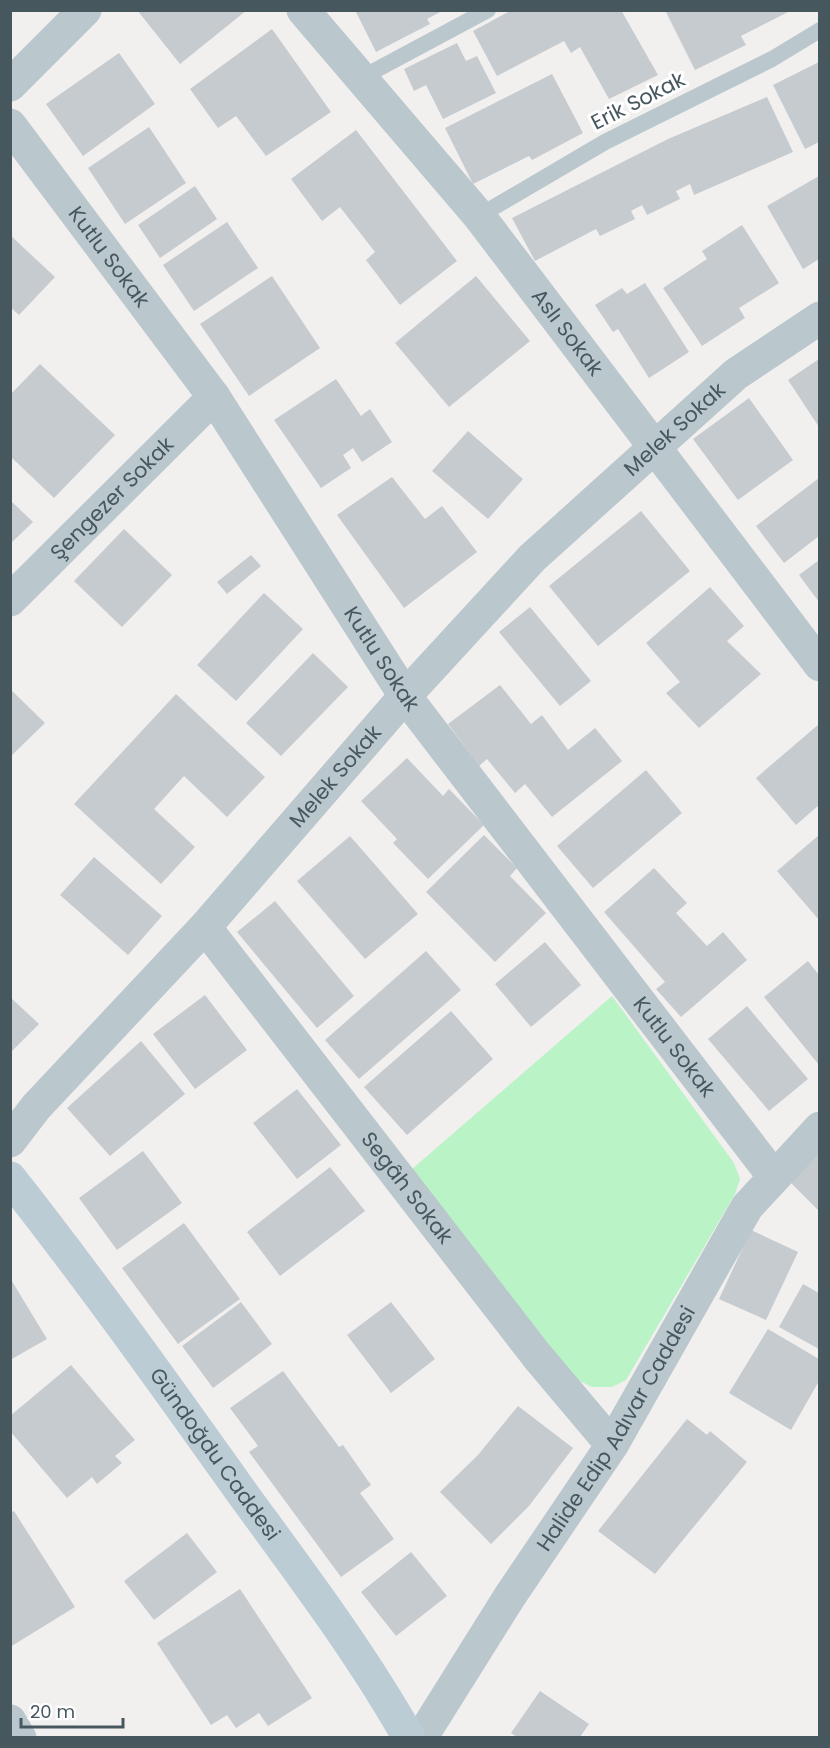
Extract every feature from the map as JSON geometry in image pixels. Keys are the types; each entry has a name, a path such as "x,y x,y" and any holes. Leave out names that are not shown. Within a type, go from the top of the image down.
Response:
{"street":[{"path":"10,85 85,10"},
{"name":"Aslı Sokak","path":"303,10 479,216 819,665"},
{"name":"Kutlu Sokak","path":"10,125 214,397 405,696 774,1177"},
{"name":"Melek Sokak","path":"10,1141 36,1107 205,927 405,696 532,558 736,374 819,318"},
{"name":"Şengezer Sokak","path":"10,600 214,397"},
{"name":"Segâh Sokak","path":"205,927 537,1356 612,1445"},
{"name":"Halide Edip Adıvar Caddesi","path":"421,1737 510,1596 612,1445 747,1207 819,1128"},
{"name":"Gündoğdu Caddesi","path":"10,1178 82,1269 380,1686 408,1737"},
{"path":"10,1721 20,1737"}],"lane":[{"path":"361,78 488,10"},
{"name":"Erik Sokak","path":"479,216 605,142 772,59 819,30"}],"green space":[{"path":"612,996 734,1163 740,1179 735,1194 626,1380 612,1387 592,1387 578,1380 529,1324 412,1169"}],"building":[{"path":"137,10 247,10 180,64"},
{"path":"355,10 444,10 427,19 430,24 376,52"},
{"path":"512,10 621,10 658,75 609,99 580,47 571,53 564,41 497,76 473,31"},
{"path":"670,10 792,10 741,36 746,45 695,70 666,12"},
{"path":"272,29 331,112 266,156 236,116 218,128 190,89"},
{"path":"457,43 466,61 477,56 496,93 443,119 426,85 414,91 404,69"},
{"path":"119,53 155,104 83,156 46,104"},
{"path":"819,62 819,142 805,149 773,85"},
{"path":"552,74 583,133 532,160 529,156 473,184 445,128"},
{"path":"767,97 793,152 694,195 690,184 676,191 680,199 647,215 642,205 631,211 635,219 600,236 596,229 535,261 512,218 668,139"},
{"path":"149,127 186,183 125,224 88,168"},
{"path":"356,130 457,261 400,305 366,260 375,252 340,207 322,221 291,179"},
{"path":"819,176 819,259 803,269 767,206"},
{"path":"195,186 217,219 160,258 138,225"},
{"path":"227,222 258,268 194,311 163,265"},
{"path":"742,225 779,283 739,308 745,318 702,346 663,288 707,259 702,251"},
{"path":"10,235 55,277 19,315 10,307"},
{"path":"272,276 320,348 249,396 200,324"},
{"path":"476,276 530,341 449,407 395,343"},
{"path":"645,283 689,352 649,378 618,329 613,332 595,305 622,288 627,294"},
{"path":"819,359 819,427 788,380"},
{"path":"40,364 115,435 54,498 10,456 10,395"},
{"path":"336,379 361,416 370,409 392,442 362,462 353,448 343,455 351,468 321,488 274,420"},
{"path":"749,398 793,460 738,500 693,439"},
{"path":"468,431 523,479 488,519 432,471"},
{"path":"392,477 425,519 442,506 477,552 404,608 337,515"},
{"path":"819,478 819,536 784,563 756,526"},
{"path":"10,500 33,522 10,544"},
{"path":"641,511 690,571 598,646 549,586"},
{"path":"124,529 172,575 122,627 74,581"},
{"path":"251,555 261,566 227,594 217,582"},
{"path":"819,560 819,602 799,575"},
{"path":"710,587 744,626 727,641 761,674 699,728 666,693 680,682 646,643"},
{"path":"264,593 303,629 236,701 197,665"},
{"path":"530,607 591,681 560,706 499,632"},
{"path":"313,653 348,687 281,756 246,723"},
{"path":"500,685 531,724 542,715 568,750 595,728 622,761 552,817 525,784 515,793 487,759 479,766 448,724"},
{"path":"10,689 45,723 10,757"},
{"path":"176,694 265,777 227,817 184,776 154,809 195,847 161,884 74,804"},
{"path":"819,724 819,805 796,825 756,778"},
{"path":"407,758 443,796 449,789 484,825 428,879 393,843 397,839 361,801"},
{"path":"646,770 682,813 593,888 557,846"},
{"path":"484,835 517,868 510,876 546,913 495,962 426,892"},
{"path":"819,835 819,920 777,871"},
{"path":"350,836 418,914 365,959 297,881"},
{"path":"94,857 162,916 128,955 60,895"},
{"path":"654,868 687,903 676,913 707,946 723,932 747,960 681,1017 656,989 665,982 604,912"},
{"path":"275,901 354,996 317,1028 237,932"},
{"path":"545,942 581,985 531,1027 495,984"},
{"path":"426,951 461,990 359,1079 325,1040"},
{"path":"808,961 819,975 819,1065 764,997"},
{"path":"205,995 247,1050 195,1089 153,1034"},
{"path":"10,997 39,1024 10,1053"},
{"path":"747,1006 808,1079 769,1111 708,1039"},
{"path":"451,1011 493,1059 407,1135 364,1087"},
{"path":"141,1041 185,1094 110,1156 67,1108"},
{"path":"297,1089 341,1145 297,1179 253,1123"},
{"path":"143,1151 182,1203 117,1250 79,1198"},
{"path":"819,1152 819,1211 790,1182"},
{"path":"330,1167 365,1211 280,1276 247,1232"},
{"path":"184,1223 240,1299 178,1344 122,1268"},
{"path":"751,1230 798,1252 766,1320 719,1299"},
{"path":"10,1278 47,1339 10,1360"},
{"path":"803,1284 819,1293 819,1349 779,1327"},
{"path":"241,1302 272,1344 213,1388 182,1346"},
{"path":"391,1302 435,1359 391,1393 347,1335"},
{"path":"768,1329 819,1359 819,1381 791,1430 729,1393"},
{"path":"71,1365 135,1440 115,1456 122,1463 97,1484 92,1477 67,1498 10,1431 10,1416"},
{"path":"283,1371 339,1447 343,1445 371,1485 360,1493 394,1539 341,1577 249,1452 258,1446 230,1408"},
{"path":"518,1406 573,1448 529,1506 491,1544 440,1492 478,1455"},
{"path":"687,1419 707,1435 710,1431 747,1462 655,1574 598,1531"},
{"path":"14,1511 75,1607 10,1647 10,1513"},
{"path":"187,1533 217,1572 154,1620 124,1581"},
{"path":"411,1552 447,1596 396,1636 361,1592"},
{"path":"240,1589 312,1698 268,1726 259,1713 236,1728 227,1715 211,1725 157,1643"},
{"path":"540,1691 589,1724 580,1737 517,1737 511,1733"}]}
